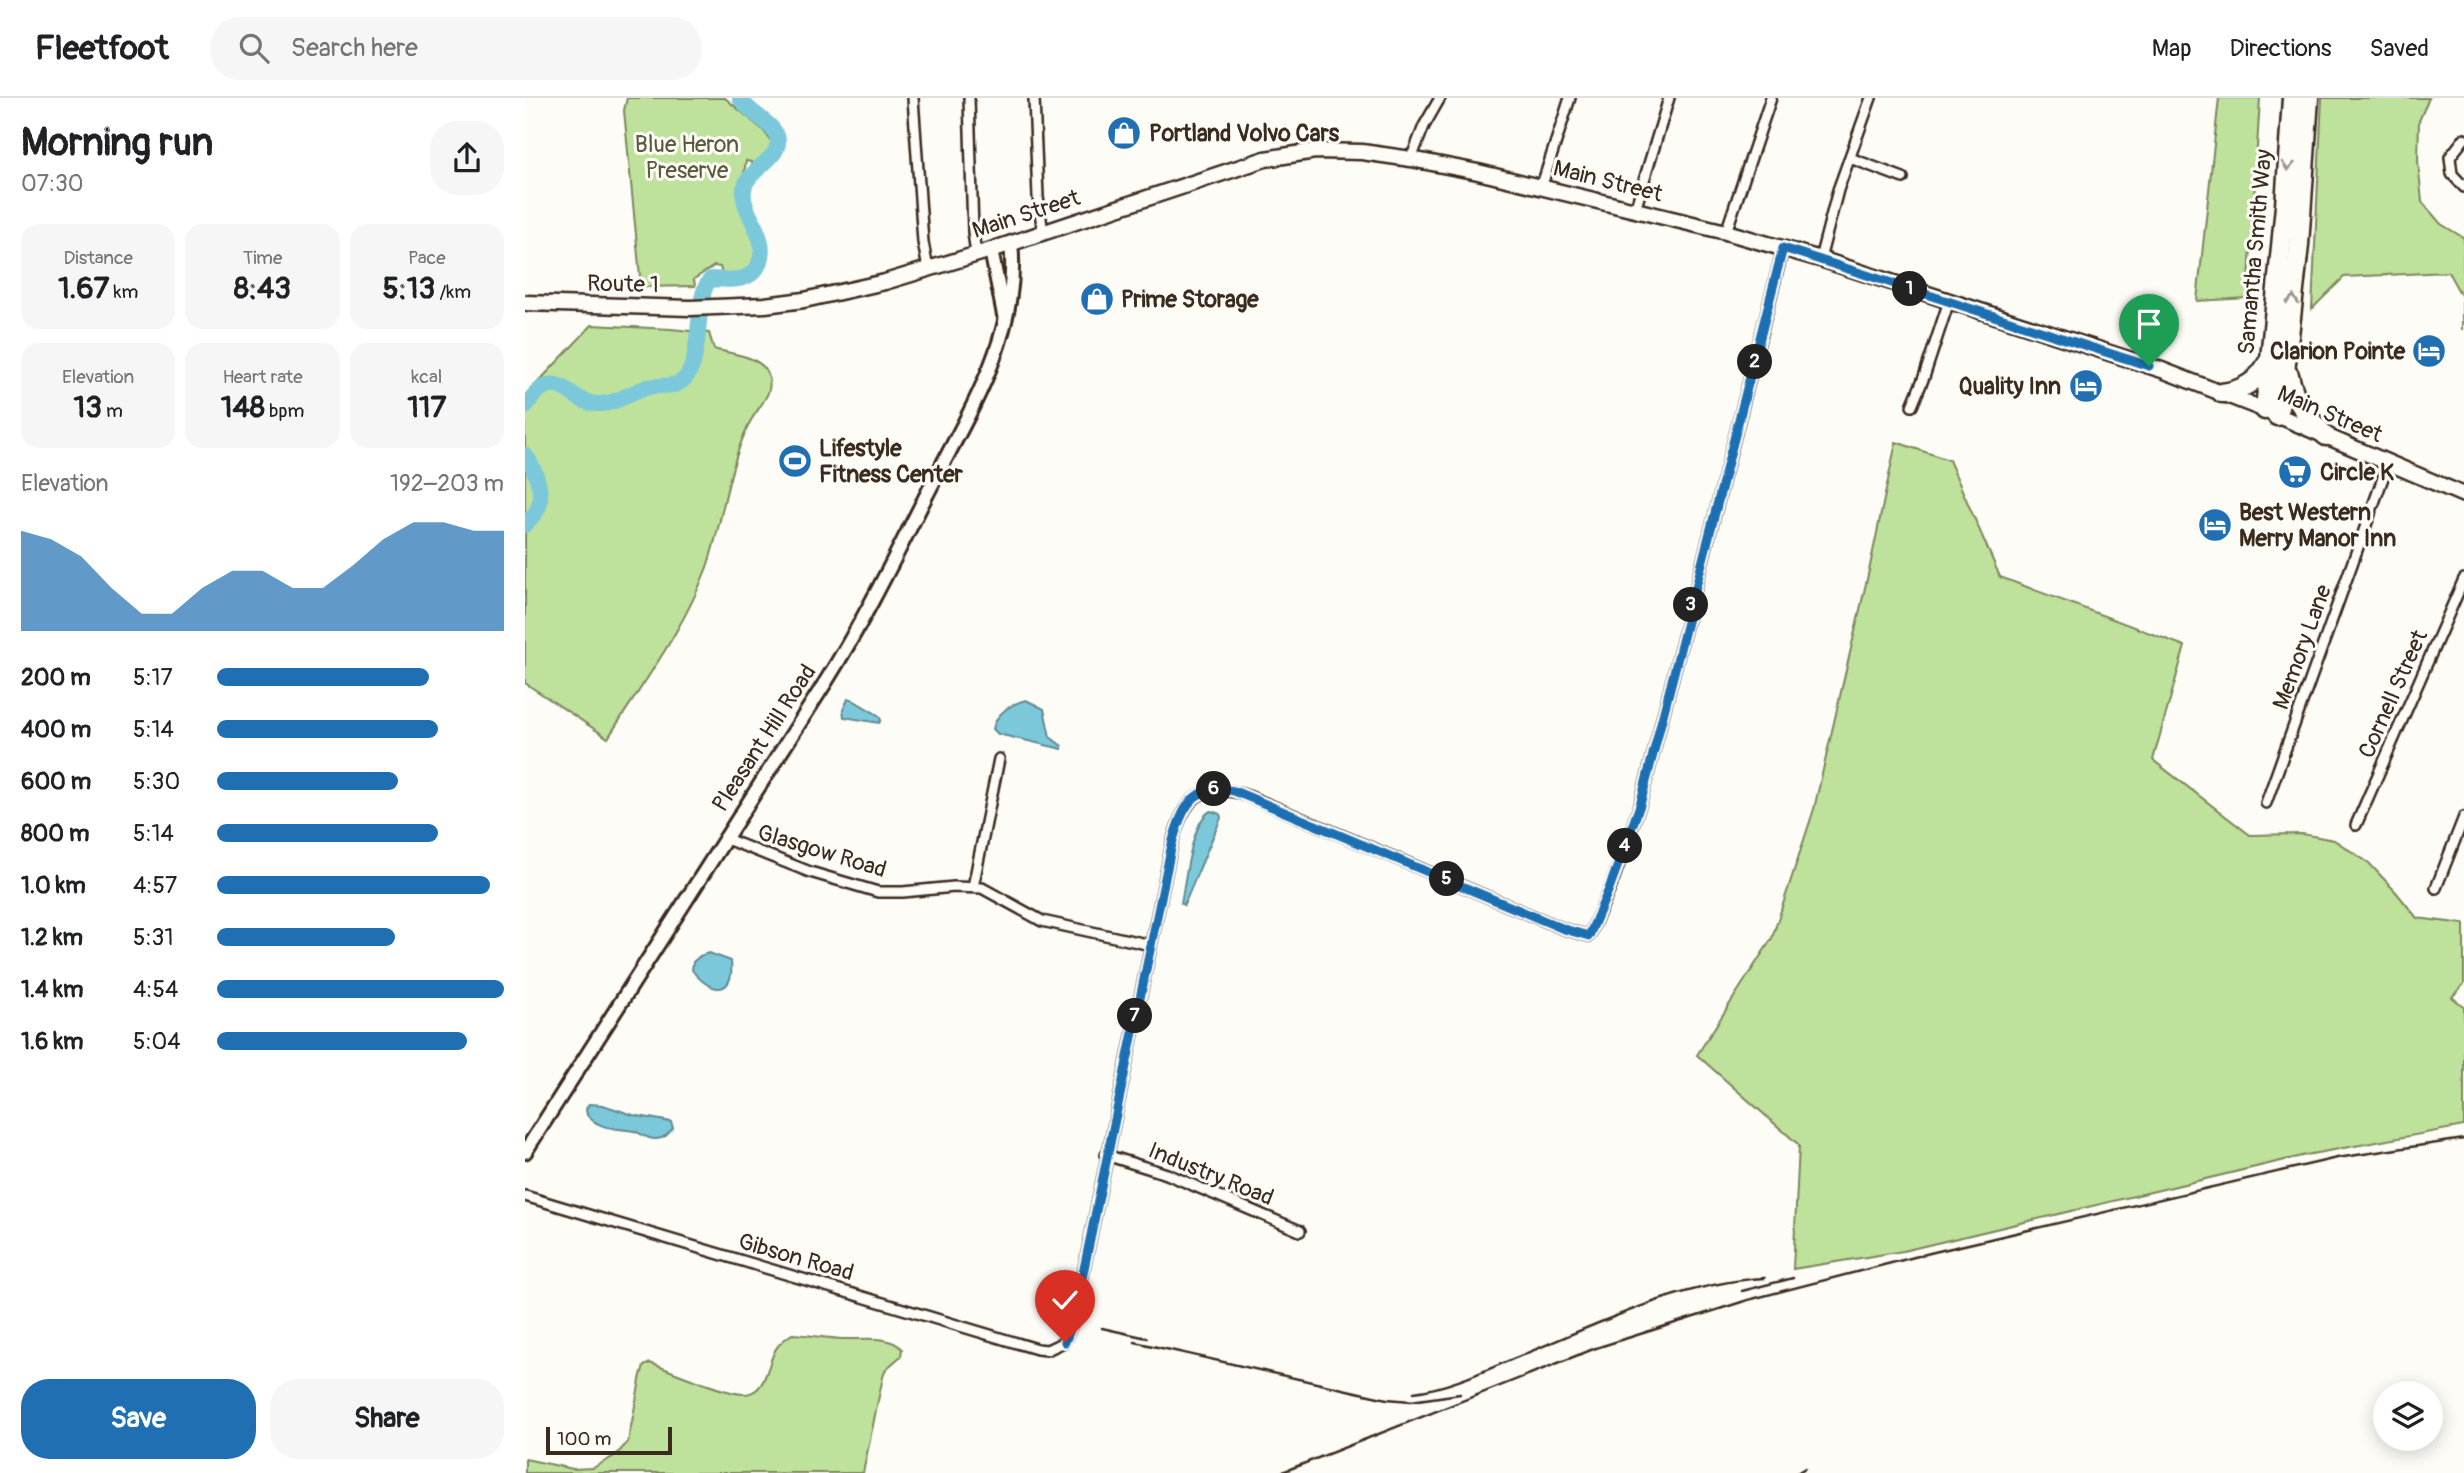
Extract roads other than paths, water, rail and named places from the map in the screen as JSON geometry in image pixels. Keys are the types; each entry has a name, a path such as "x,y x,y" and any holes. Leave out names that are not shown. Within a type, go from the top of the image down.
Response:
{"highway":[{"name":"Samantha Smith Way","path":"2271,413 2271,352 2292,98"},
{"name":"Samantha Smith Way","path":"2271,413 2286,362 2302,212 2309,98"},
{"path":"2222,393 2250,384 2262,372 2271,352"},
{"path":"2286,362 2298,402 2310,420 2326,436"}],"main road":[{"name":"Main Street","path":"720,307 804,300 867,287 991,250 1227,170 1282,155 1346,151 1411,159 1541,188 1726,232 1820,259 2163,370 2464,495"},
{"name":"Route 1","path":"525,303 720,307"}],"street":[{"path":"913,98 927,269"},
{"path":"969,98 976,254"},
{"path":"1034,98 1038,197 1043,233"},
{"path":"1411,159 1424,125 1440,98"},
{"path":"1541,188 1570,98"},
{"path":"1635,210 1669,98"},
{"path":"1726,232 1771,98"},
{"path":"1820,259 1838,190 1871,98"},
{"path":"2464,139 2454,149 2450,166 2456,180 2464,187"},
{"path":"1850,159 1903,178"},
{"name":"Pleasant Hill Road","path":"525,1152 868,612 989,372 1004,328 1013,285 1011,243"},
{"path":"1106,1155 1177,823 1185,808 1197,796 1212,789 1226,789 1248,796 1564,929 1589,936 1600,914 1640,805 1783,248"},
{"name":"Pleasant Hill Road","path":"991,250 1003,304 1004,328"},
{"path":"1912,406 1949,301"},
{"name":"Memory Lane","path":"2266,803 2388,464"},
{"name":"Cornell Street","path":"2356,825 2464,579"},
{"path":"973,887 999,759"},
{"path":"2436,888 2464,817"},
{"name":"Glasgow Road","path":"724,838 810,872 878,892 973,887 988,890 1042,921 1151,945"},
{"name":"Industry Road","path":"1106,1155 1167,1174 1300,1231"},
{"name":"Gibson Road","path":"525,1196 1047,1350 1056,1348 1068,1338 1073,1322 1106,1155"}],"water":[{"path":"848,699 878,715 881,720 879,723 844,717 843,710"},
{"path":"1026,700 1044,709 1050,737 1062,746 1062,749 998,734 993,729 997,718 1005,710"},
{"path":"1211,811 1220,814 1221,818 1184,905 1181,903 1194,838 1204,816"},
{"path":"709,953 731,961 731,973 725,986 719,988 706,984 692,970 693,962"},
{"path":"589,1104 671,1122 673,1128 663,1138 655,1139 634,1131 603,1126 587,1115"}],"waterway":[{"path":"525,407 536,393 546,386 562,387 587,402 603,404 648,387 679,383 687,375 693,364 705,288 711,279 738,279 751,274 759,264 762,253 761,242 748,212 744,193 749,177 772,156 778,143 774,130 740,98"},
{"path":"525,455 532,466 540,493 537,511 525,525"}],"railway":[{"path":"1280,1473 1596,1348 1748,1300 1930,1253 2337,1158 2464,1139"},
{"path":"1414,1392 1466,1378 1606,1320 1670,1297 1733,1281 1765,1278"},
{"path":"1742,1291 1793,1278"},
{"path":"1102,1328 1147,1338"},
{"path":"1135,1342 1387,1399 1411,1401 1460,1394"},
{"path":"1797,1473 1805,1468"}],"place":[{"name":"Portland Volvo Cars","path":"1124,133"},
{"name":"Prime Storage","path":"1097,299"},
{"name":"Clarion Pointe","path":"2429,351"},
{"name":"Quality Inn","path":"2086,386"},
{"name":"Lifestyle Fitness Center","path":"795,461"},
{"name":"Circle K","path":"2295,472"},
{"name":"Best Western Merry Manor Inn","path":"2215,525"}],"park label":[{"name":"Blue Heron Preserve","path":"687,157"}]}
